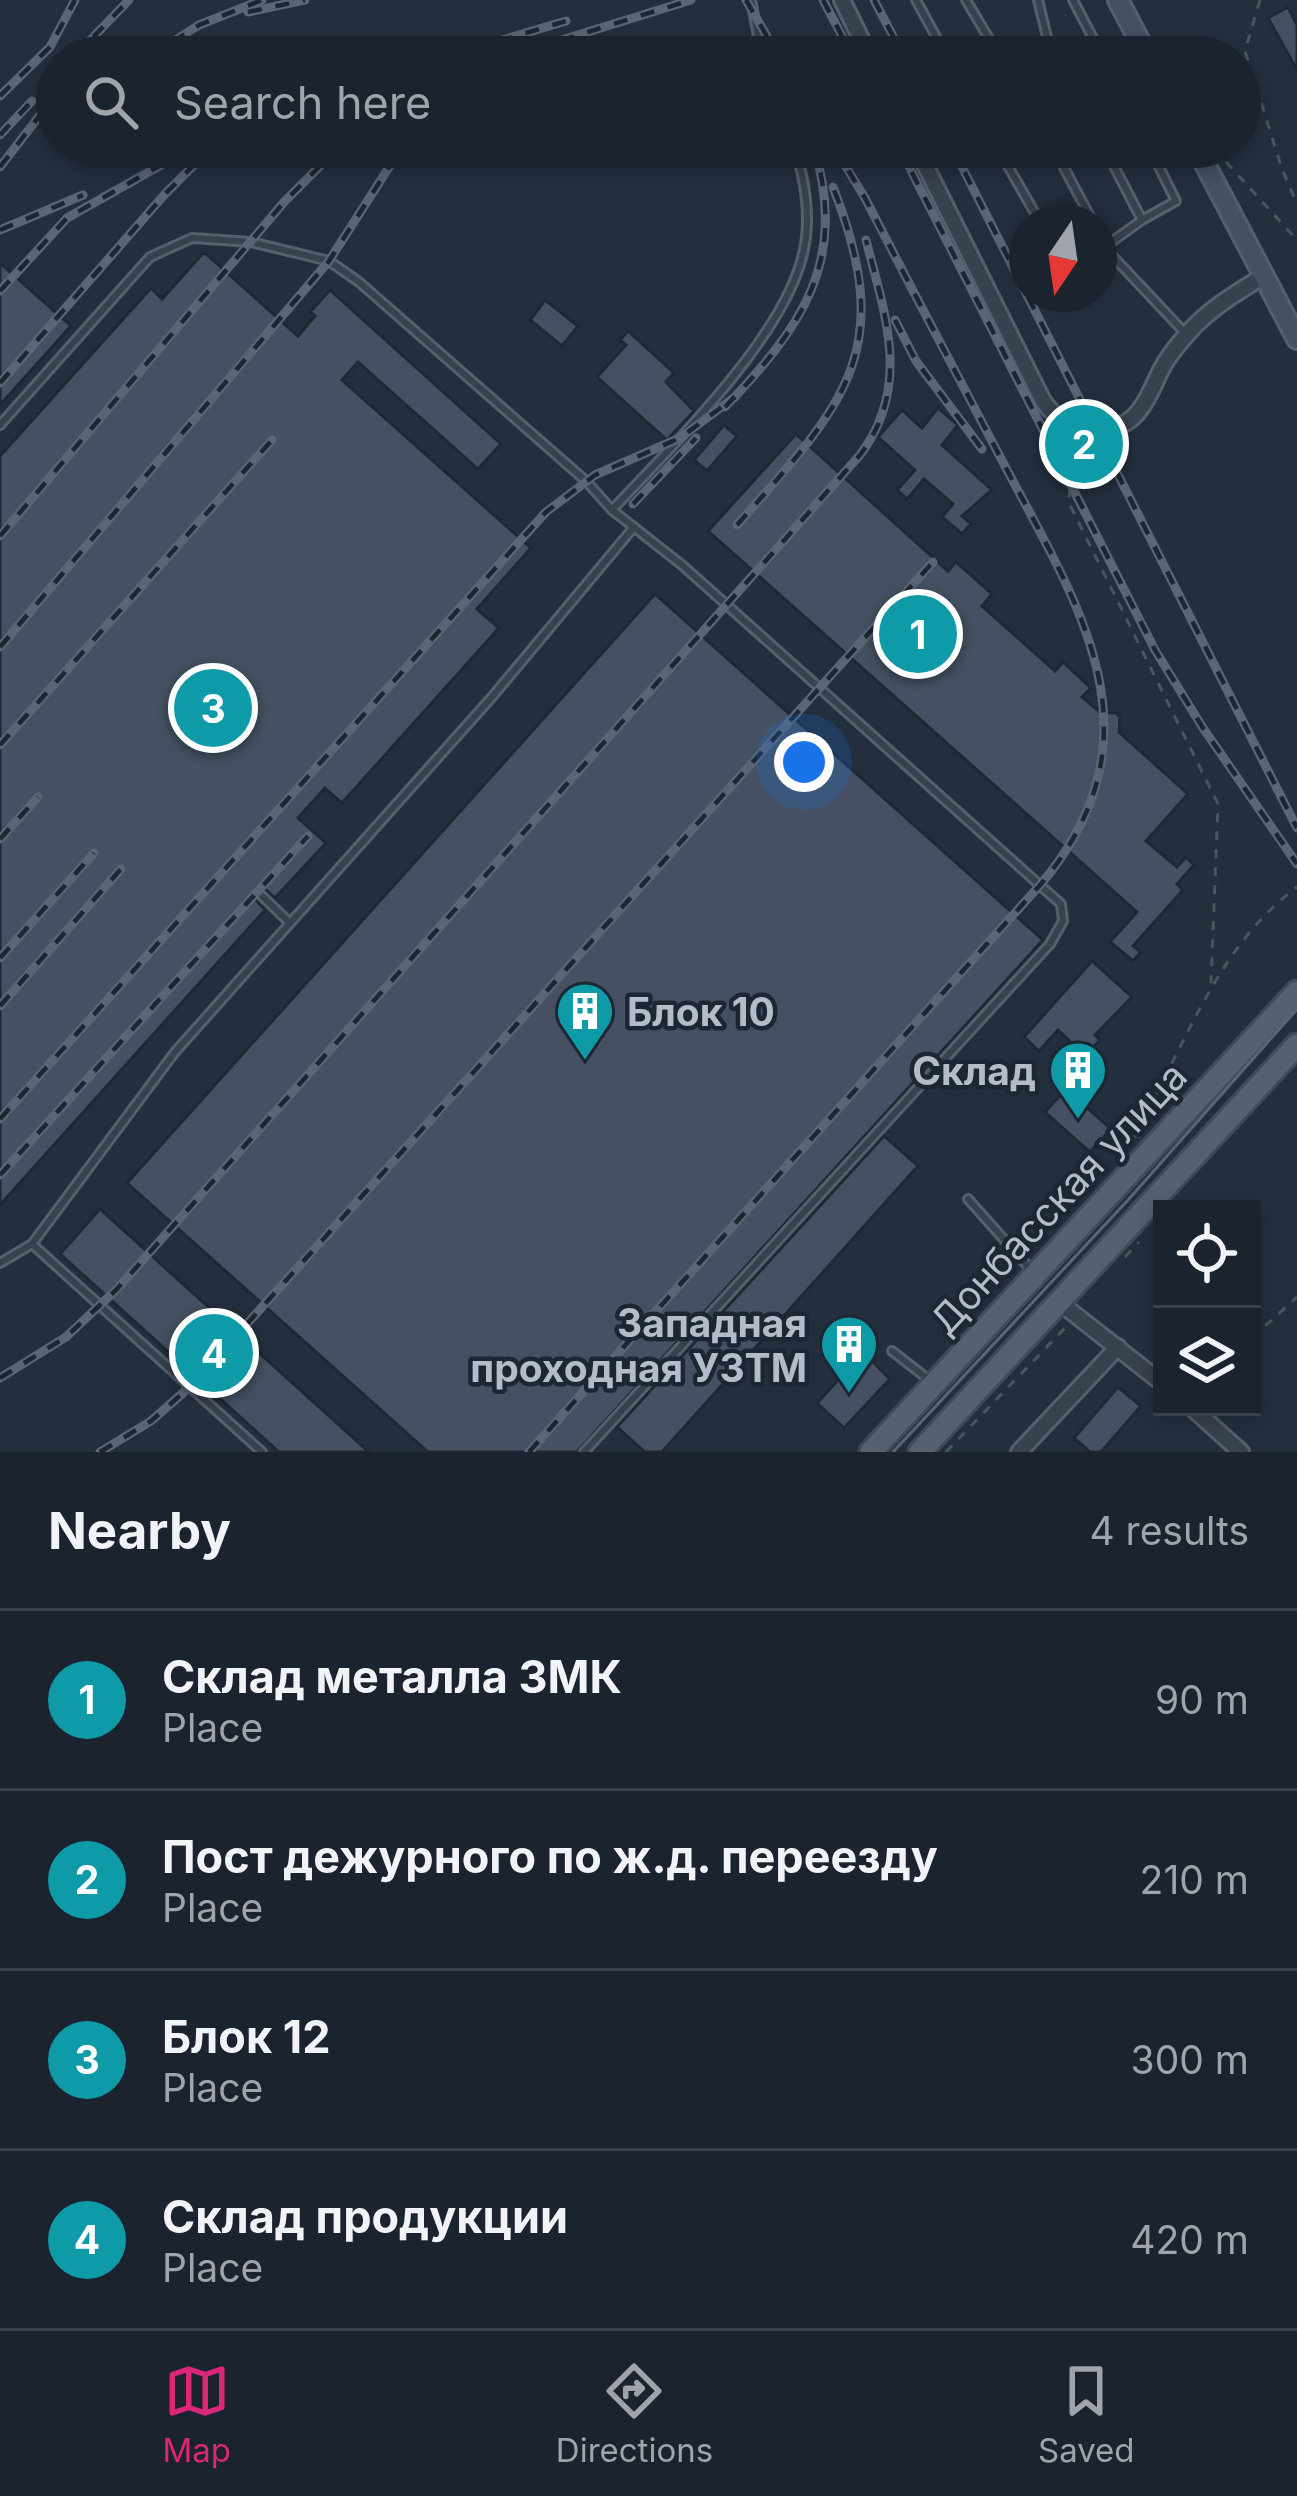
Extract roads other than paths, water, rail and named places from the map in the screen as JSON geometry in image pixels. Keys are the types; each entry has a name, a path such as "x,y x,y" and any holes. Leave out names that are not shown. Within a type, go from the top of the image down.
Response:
{"main road":[{"path":"1118,0 1137,36"},
{"path":"1207,168 1297,339"},
{"name":"Донбасская улица","path":"871,1452 1297,992"},
{"name":"Донбасская улица","path":"920,1452 1297,1045"}],"street":[{"path":"842,0 860,36"},
{"path":"926,168 1038,391 1056,417 1094,429 1115,429 1133,420 1186,335 1264,275"},
{"path":"1059,1302 1153,1375"},
{"path":"1019,1452 1118,1347"},
{"path":"1201,1416 1241,1452"}],"lane":[{"path":"751,0 757,36"},
{"path":"916,0 936,36"},
{"path":"966,0 987,36"},
{"path":"1038,0 1047,36"},
{"path":"1073,0 1092,36"},
{"path":"612,510 715,399 784,303 804,250 807,223 798,168"},
{"path":"1009,168 1030,204"},
{"path":"1064,168 1083,204"},
{"path":"1115,168 1142,220"},
{"path":"1117,238 1176,201 1160,168"},
{"path":"0,425 150,257 192,238 251,242 329,261 586,481 612,510 682,565 1041,884 1064,912 1061,929 1050,944 584,1452"},
{"path":"1117,265 1186,335"},
{"path":"0,1263 32,1244 175,1052 492,697 634,527"},
{"path":"262,896 290,923"},
{"path":"968,1199 1036,1275"},
{"path":"32,1244 262,1452"},
{"path":"892,1351 936,1384"}],"tram line":[{"path":"893,1452 1128,1200 1297,1009"}],"railway":[{"path":"56,36 75,0"},
{"path":"94,36 129,0"},
{"path":"182,36 262,0"},
{"path":"248,12 305,0"},
{"path":"575,36 691,0"},
{"path":"746,0 767,36"},
{"path":"823,0 842,36"},
{"path":"874,0 893,36"},
{"path":"516,36 566,21"},
{"path":"0,96 36,61"},
{"path":"0,135 32,101"},
{"path":"0,167 36,120"},
{"path":"0,291 67,218 156,168"},
{"path":"0,383 191,168"},
{"path":"0,536 318,168"},
{"path":"0,647 329,261 389,168"},
{"path":"725,407 776,349 811,290 825,225 819,168"},
{"path":"529,1452 1041,884 1079,827 1099,772 1104,718 1096,665 1078,612 1054,558 847,168"},
{"path":"910,168 1155,650 1297,864"},
{"path":"963,168 1297,828"},
{"path":"737,525 806,444 832,409 850,373 859,335 860,293 852,244 833,187"},
{"path":"0,230 83,195"},
{"path":"0,1378 66,1337 117,1289 860,455 886,403 890,376 886,323 866,240"},
{"path":"895,320 916,361 982,449"},
{"path":"0,1119 546,512 595,475 680,438 735,397"},
{"path":"633,504 696,438"},
{"path":"0,745 272,440"},
{"path":"100,1452 151,1421 191,1386 933,562"},
{"path":"0,839 38,797"},
{"path":"0,1175 308,836"},
{"path":"0,958 94,853"},
{"path":"0,1006 121,869"}],"place":[{"name":"Пост дежурного по ж.д. переезду","path":"1084,444"},
{"name":"Склад металла ЗМК","path":"918,634"},
{"name":"Блок 12","path":"213,708"},
{"name":"Блок 10","path":"585,1062"},
{"name":"Склад","path":"1078,1121"},
{"name":"Склад продукции","path":"214,1353"},
{"name":"Западная проходная УЗТМ","path":"849,1395"}]}
